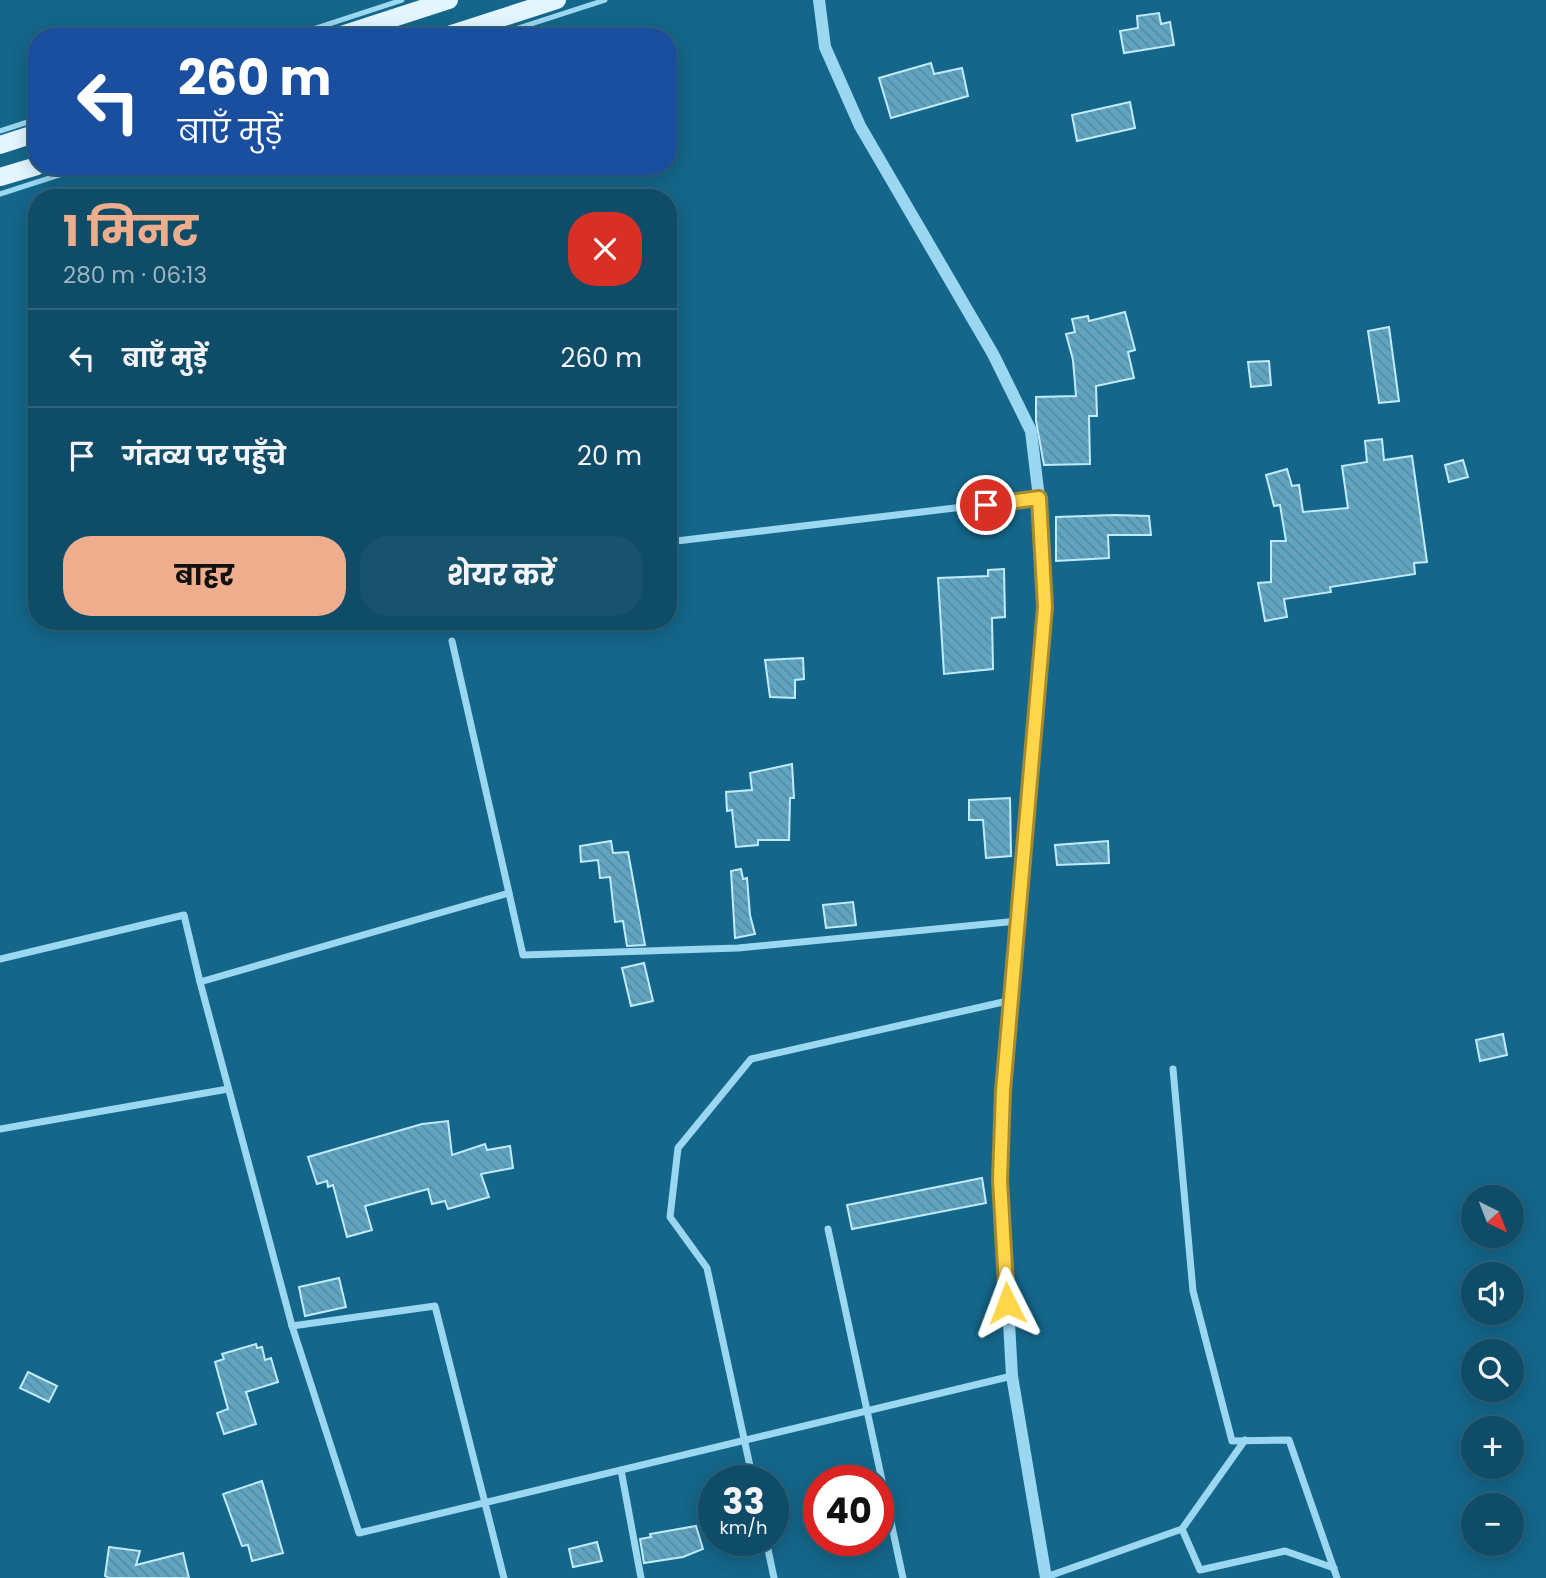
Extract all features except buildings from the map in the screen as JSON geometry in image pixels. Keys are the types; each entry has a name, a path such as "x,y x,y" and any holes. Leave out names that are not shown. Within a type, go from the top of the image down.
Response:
{"main road":[{"path":"363,28 449,0"},
{"path":"470,28 557,0"},
{"path":"0,145 28,136"},
{"path":"0,177 28,169"}],"street":[{"path":"819,0 825,47 860,126 993,354 1031,431 1039,498 1045,607 1020,921 1003,1091 1000,1180 1012,1376 1046,1577 1182,1529 1245,1440"},
{"path":"677,541 1039,498"},
{"path":"452,641 523,955 738,948 1020,921"},
{"path":"200,982 509,893"},
{"path":"0,959 184,915 292,1326 359,1533 1012,1376"},
{"path":"750,1465 707,1268 670,1217 678,1148 751,1059 1012,1000"},
{"path":"1173,1069 1193,1291 1232,1441 1289,1440 1337,1578"},
{"path":"0,1129 228,1088"},
{"path":"828,1229 903,1578"},
{"path":"292,1326 435,1306 504,1578"},
{"path":"621,1470 641,1578"},
{"path":"1182,1529 1200,1570 1285,1551 1334,1568"},
{"path":"769,1556 774,1578"}],"lane":[{"path":"316,28 402,0"},
{"path":"519,28 606,0"},
{"path":"0,131 28,122"},
{"path":"0,194 59,175"}],"route":[{"path":"986,505 1039,498 1045,607 1030,765 1020,921 1003,1091 1000,1180 1007,1303"}]}
